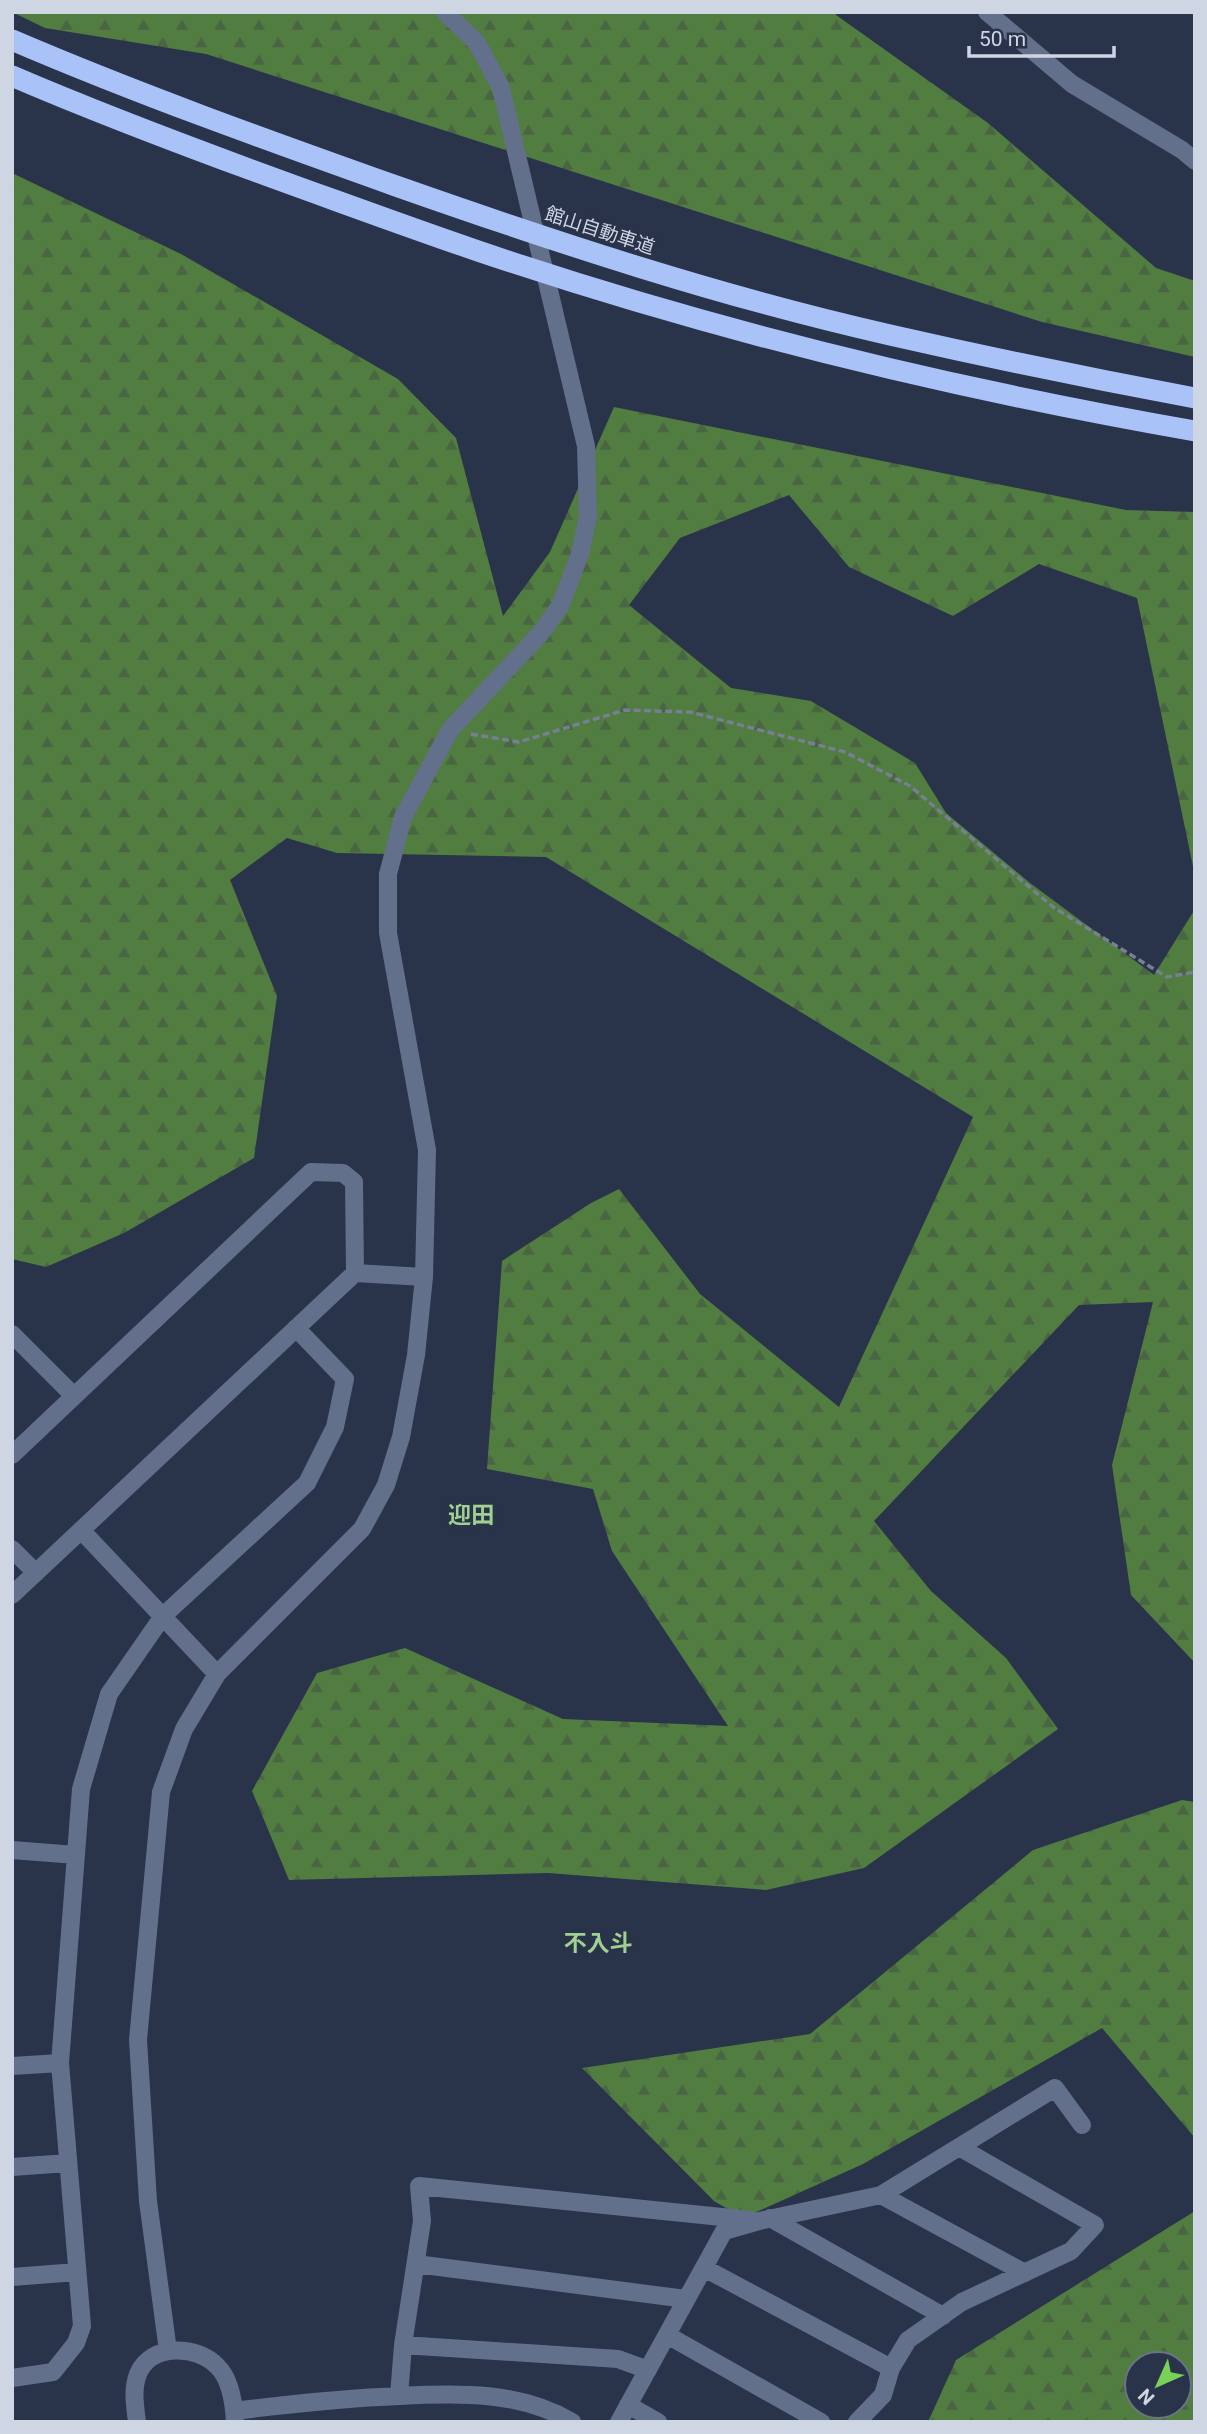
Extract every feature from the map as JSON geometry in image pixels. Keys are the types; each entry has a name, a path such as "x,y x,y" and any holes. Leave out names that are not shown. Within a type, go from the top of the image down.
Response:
{"highway":[{"name":"館山自動車道","path":"12,40 245,133 488,218 691,283 888,335 1091,379 1195,398"},
{"path":"12,76 234,165 480,252 681,314 892,369 1086,412 1195,431"}],"street":[{"path":"168,2351 148,2201 138,2040 161,1792 184,1729 217,1674 362,1529 386,1485 401,1437 416,1355 424,1277 427,1150 387,933 388,874 403,817 450,730 540,634 560,606 580,554 588,517 586,446 501,88 477,43 444,12"},
{"path":"987,12 1072,84 1182,150 1195,161"},
{"path":"12,1455 312,1172 343,1173 354,1182 355,1273"},
{"path":"12,1595 355,1273 424,1277"},
{"path":"12,2378 53,2372 76,2343 82,2326 60,2063 81,1789 109,1693 163,1616 307,1483 335,1427 345,1379 296,1328"},
{"path":"12,1334 74,1396"},
{"path":"81,1530 217,1674"},
{"path":"12,1549 36,1573"},
{"path":"12,1850 76,1855"},
{"path":"12,2066 60,2063"},
{"path":"619,2422 724,2231 881,2195 1055,2088 1082,2125"},
{"path":"857,2422 883,2395 891,2368 908,2340 962,2302 1071,2251 1095,2225 959,2147"},
{"path":"12,2167 68,2163"},
{"path":"399,2396 402,2345 422,2221 419,2186 765,2220 943,2316"},
{"path":"881,2195 1025,2273"},
{"path":"416,2264 686,2299"},
{"path":"704,2268 891,2368"},
{"path":"12,2277 78,2272"},
{"path":"667,2335 821,2422"},
{"path":"402,2345 618,2359 648,2370"},
{"path":"137,2422 133,2392 139,2371 153,2357 168,2351 187,2349 203,2355 217,2365 226,2378 235,2417 328,2399 474,2394 539,2406 572,2422"},
{"path":"628,2405 658,2422"}],"path":[{"path":"450,730 519,742 625,710 691,712 845,752 910,786 1053,907 1167,977 1195,972"}],"green space":[{"path":"12,12 836,12 836,15 988,123 1156,268 1195,281 1195,357 1042,322 206,54 45,28"},
{"path":"12,173 181,254 398,379 456,438 503,616 550,552 614,407 1126,510 1195,512 1195,876 1137,598 1039,564 953,616 849,567 789,495 680,538 629,605 731,688 811,701 915,763 946,813 1030,883 1154,975 1195,909 1195,1663 1131,1595 1112,1465 1153,1302 1079,1305 874,1521 931,1591 1006,1658 1058,1729 864,1868 766,1890 548,1873 289,1880 252,1791 317,1673 405,1648 563,1719 728,1726 612,1551 593,1489 487,1469 502,1261 591,1203 619,1189 700,1294 839,1407 973,1117 546,857 337,853 287,838 230,880 277,996 254,1158 124,1233 46,1267 12,1259"},
{"path":"1182,1800 1195,1802 1195,2138 1102,2028 863,2164 743,2218 714,2201 582,2068 810,2034 1033,1850"},
{"path":"1195,2211 1195,2422 928,2422 956,2360"}],"district":[{"name":"迎田","path":"471,1515"},
{"name":"不入斗","path":"598,1943"}]}
